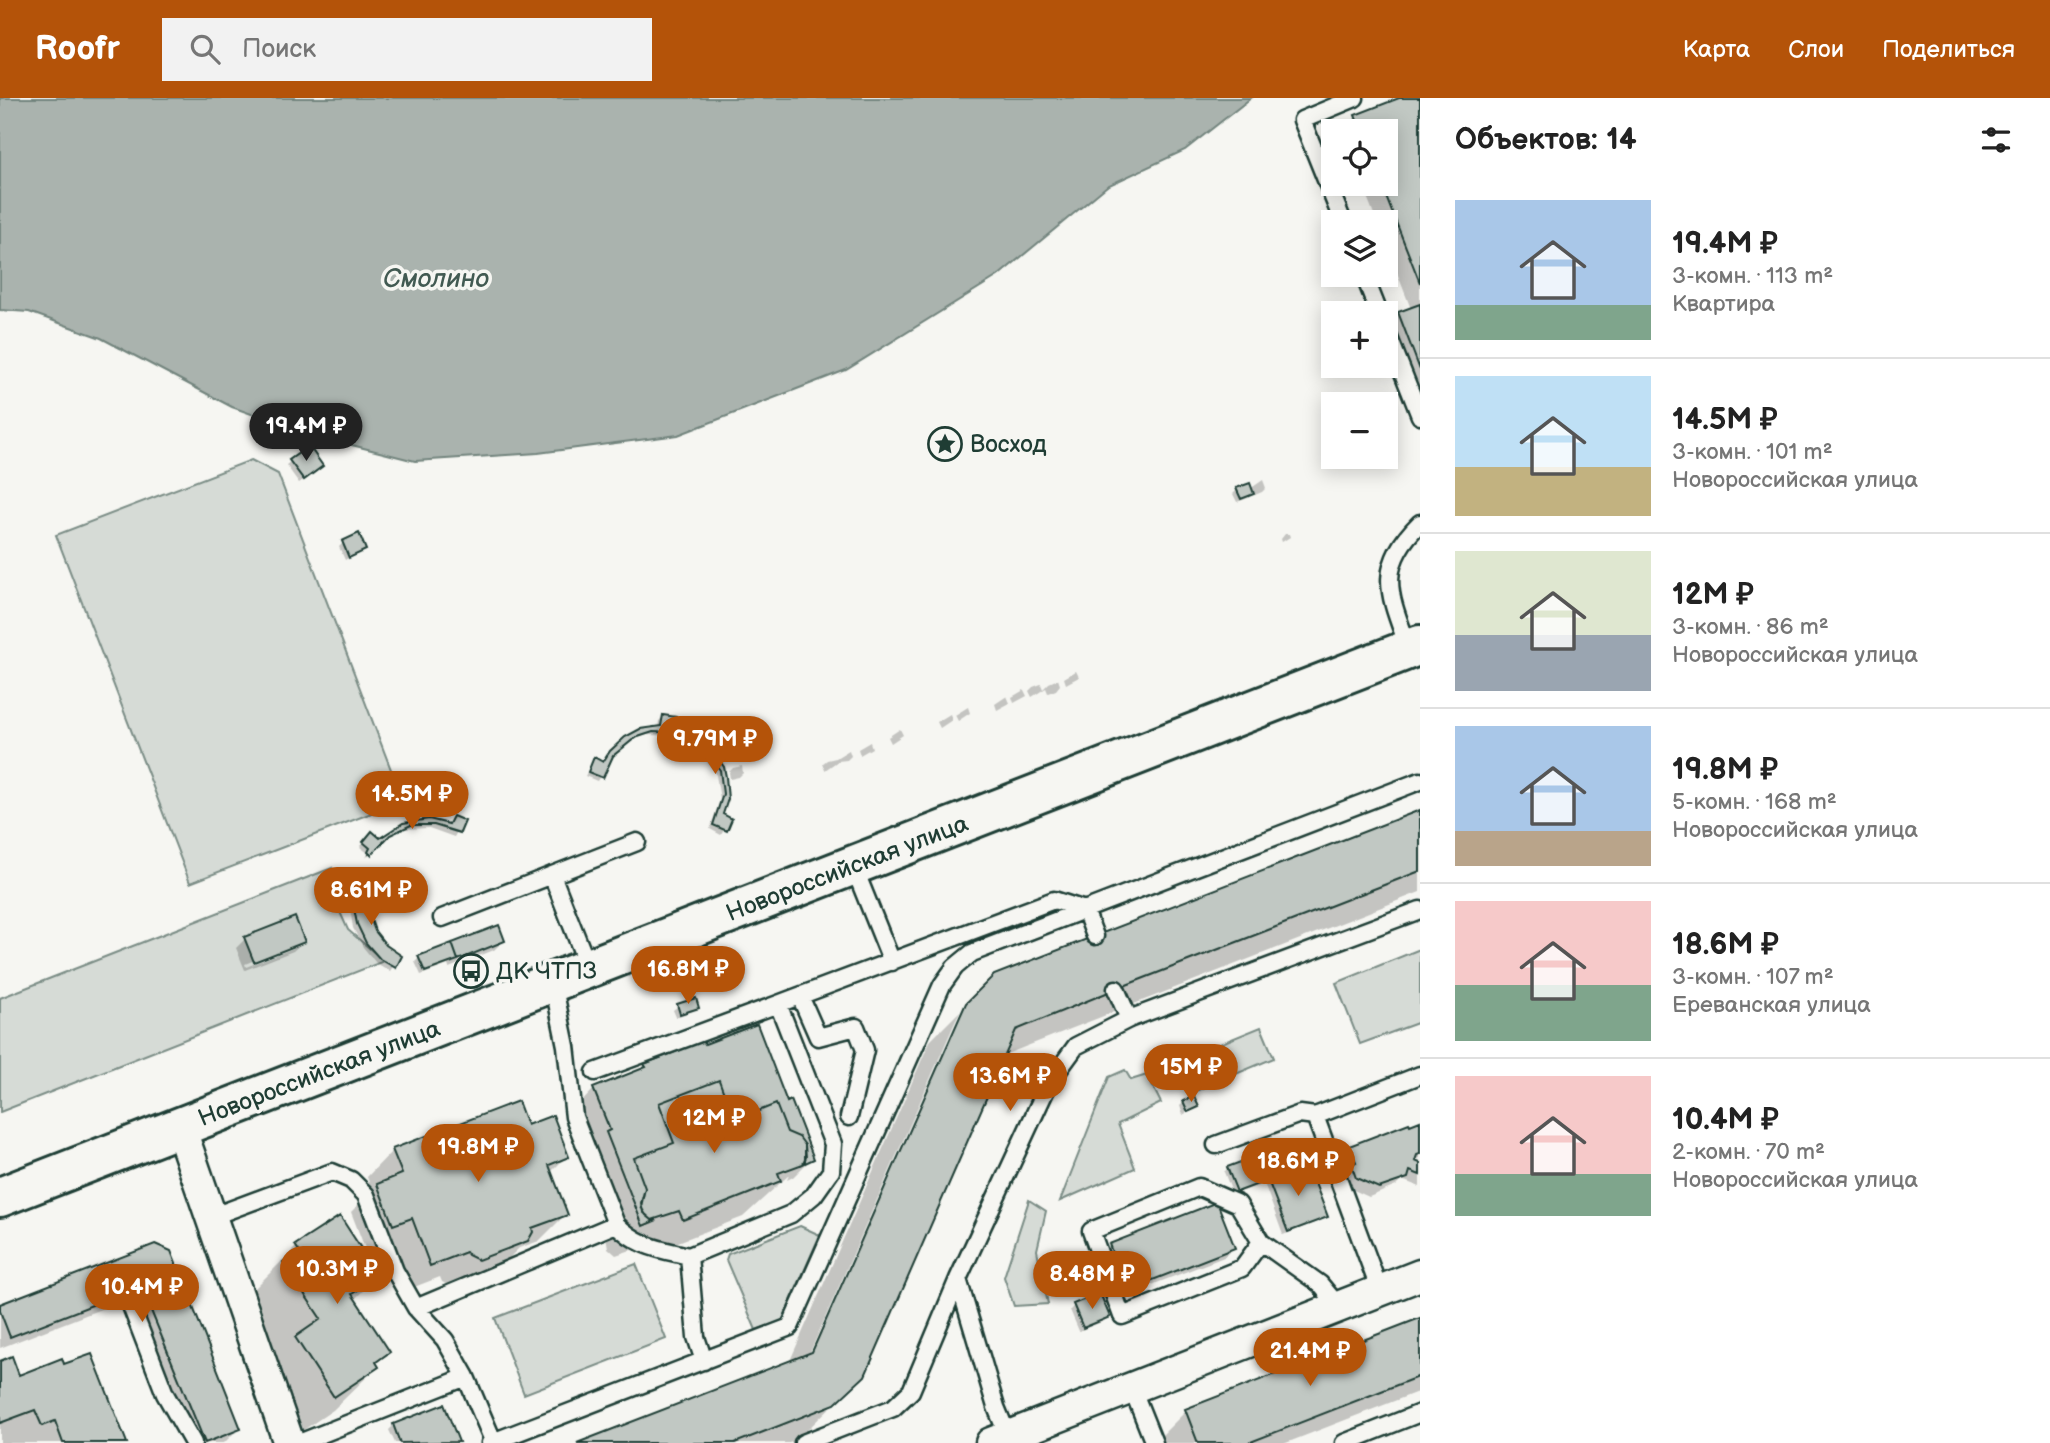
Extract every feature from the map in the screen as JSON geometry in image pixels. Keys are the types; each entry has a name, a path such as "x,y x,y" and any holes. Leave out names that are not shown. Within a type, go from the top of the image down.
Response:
{"main road":[{"name":"Новороссийская улица","path":"0,1197 1414,647"}],"street":[{"path":"180,1127 289,1443"},
{"path":"1003,1441 1420,1275"}],"lane":[{"path":"1338,210 1302,120 1355,98"},
{"path":"1398,360 1420,416"},
{"path":"1414,647 1389,595 1392,558 1420,523"},
{"path":"211,1217 332,1172 351,1180 366,1195 395,1270 416,1308 445,1340 466,1377 493,1443 790,1327 942,985 972,953 1420,781"},
{"path":"442,918 637,842"},
{"path":"853,865 892,962"},
{"path":"552,875 589,969"},
{"path":"595,1072 1054,900 1085,910"},
{"path":"1085,910 1095,936"},
{"path":"803,1443 893,1408 911,1391 958,1279 1049,1083 1076,1046 1129,1019 1420,910"},
{"path":"553,983 566,1046 575,1117 616,1224 627,1235 644,1245 689,1256 791,1214 814,1195 831,1171 833,1144 778,1004"},
{"path":"1116,989 1129,1019"},
{"path":"800,996 818,1037 856,1027 865,1050 849,1117"},
{"path":"1216,1145 1300,1114 1315,1116 1420,1075"},
{"path":"1315,1116 1380,1291"},
{"path":"1261,1242 1242,1268 1122,1316 1091,1231 1199,1187 1238,1204 1261,1242 1320,1284 1339,1307"},
{"path":"416,1308 616,1224"},
{"path":"689,1256 696,1337 704,1361"},
{"path":"958,1279 996,1407 1003,1441"},
{"path":"128,1298 165,1394 193,1443"},
{"path":"299,1443 466,1377"},
{"path":"1132,1388 1154,1443"},
{"path":"1344,1443 1420,1413"}],"shaded area":[{"path":"251,460 278,474 403,801 190,883 56,535"},
{"path":"332,868 336,903 348,930 384,961 0,1112 0,998"},
{"path":"1420,949 1420,1022 1360,1044 1336,983"},
{"path":"1261,1027 1274,1058 1198,1090 1185,1058"},
{"path":"1125,1070 1131,1080 1147,1075 1161,1103 1118,1124 1135,1168 1060,1201 1109,1077"},
{"path":"1029,1200 1046,1211 1037,1250 1048,1304 1014,1306 1004,1277"},
{"path":"800,1226 820,1235 782,1321 756,1330 726,1260 728,1254"},
{"path":"636,1264 666,1339 524,1394 495,1318"}],"water":[{"name":"Смолино","path":"0,98 1251,98 1185,150 1107,186 998,276 846,370 678,435 538,453 415,461 304,433 232,407 101,338 29,312 0,310"}],"building":[{"path":"1399,98 1420,98 1420,283 1398,227 1398,210 1391,210 1386,196 1398,196 1398,119 1356,119 1355,115"},
{"path":"1420,304 1420,370 1398,312"},
{"path":"309,446 323,466 304,480 289,460"},
{"path":"1250,483 1254,494 1241,499 1236,488"},
{"path":"359,533 366,550 349,558 342,541"},
{"path":"663,715 677,717 676,728 679,728 679,733 653,732 635,738 613,756 603,778 588,772 594,757 603,762 625,737 640,729 661,726"},
{"path":"702,726 715,736 708,744 724,767 728,799 723,814 732,819 727,831 713,825 723,794 720,770 708,753 690,737"},
{"path":"1420,810 1420,871 1016,1030 865,1376 835,1404 735,1443 577,1443 812,1352 966,1003 994,975"},
{"path":"453,816 465,821 460,833 434,825 411,825 390,835 371,855 368,852 370,848 363,842 372,831 380,838 403,823 429,819 449,824"},
{"path":"356,882 370,884 368,911 375,931 386,945 402,956 396,968 380,959 366,943 357,924 353,903"},
{"path":"295,917 305,942 254,962 244,937"},
{"path":"499,925 505,941 458,960 452,943"},
{"path":"452,943 458,960 425,972 418,956"},
{"path":"696,998 699,1008 680,1014 677,1004"},
{"path":"757,1024 787,1102 791,1100 814,1159 803,1164 806,1157 805,1145 799,1137 787,1132 776,1104 734,1121 719,1080 659,1103 674,1143 634,1158 645,1188 641,1203 643,1212 652,1220 657,1220 643,1226 606,1132 610,1130 593,1088 646,1067 644,1064"},
{"path":"719,1080 734,1121 776,1104 787,1132 799,1137 805,1145 805,1161 778,1173 781,1181 683,1220 679,1211 652,1220 641,1207 645,1188 634,1158 674,1143 659,1103"},
{"path":"1194,1096 1199,1107 1188,1112 1183,1101"},
{"path":"518,1101 527,1125 553,1115 569,1157 549,1165 568,1215 532,1228 533,1232 528,1241 478,1260 466,1252 430,1266 412,1218 393,1225 377,1184 402,1174 392,1149"},
{"path":"1420,1121 1420,1154 1415,1161 1420,1163 1420,1175 1410,1171 1408,1178 1379,1188 1356,1178 1351,1164 1356,1162 1349,1146"},
{"path":"1273,1150 1282,1175 1237,1192 1227,1167"},
{"path":"1308,1165 1328,1217 1288,1232 1268,1180"},
{"path":"1217,1202 1235,1248 1127,1290 1109,1244"},
{"path":"340,1216 379,1276 352,1294 390,1352 376,1362 379,1367 334,1397 295,1337 321,1319 283,1262 299,1251 295,1245"},
{"path":"155,1244 171,1251 241,1429 205,1443 141,1286 10,1337 0,1311 0,1304"},
{"path":"1100,1293 1110,1317 1083,1328 1073,1304"},
{"path":"1420,1318 1420,1376 1248,1443 1198,1443 1185,1409"},
{"path":"92,1354 127,1443 63,1443 55,1421 42,1426 35,1410 0,1423 0,1361 12,1356 19,1375 62,1358 64,1364"},
{"path":"444,1404 459,1442 400,1443 393,1424"}],"place":[{"name":"Восход","path":"945,444"},
{"name":"ДК ЧТПЗ","path":"471,971"}]}
